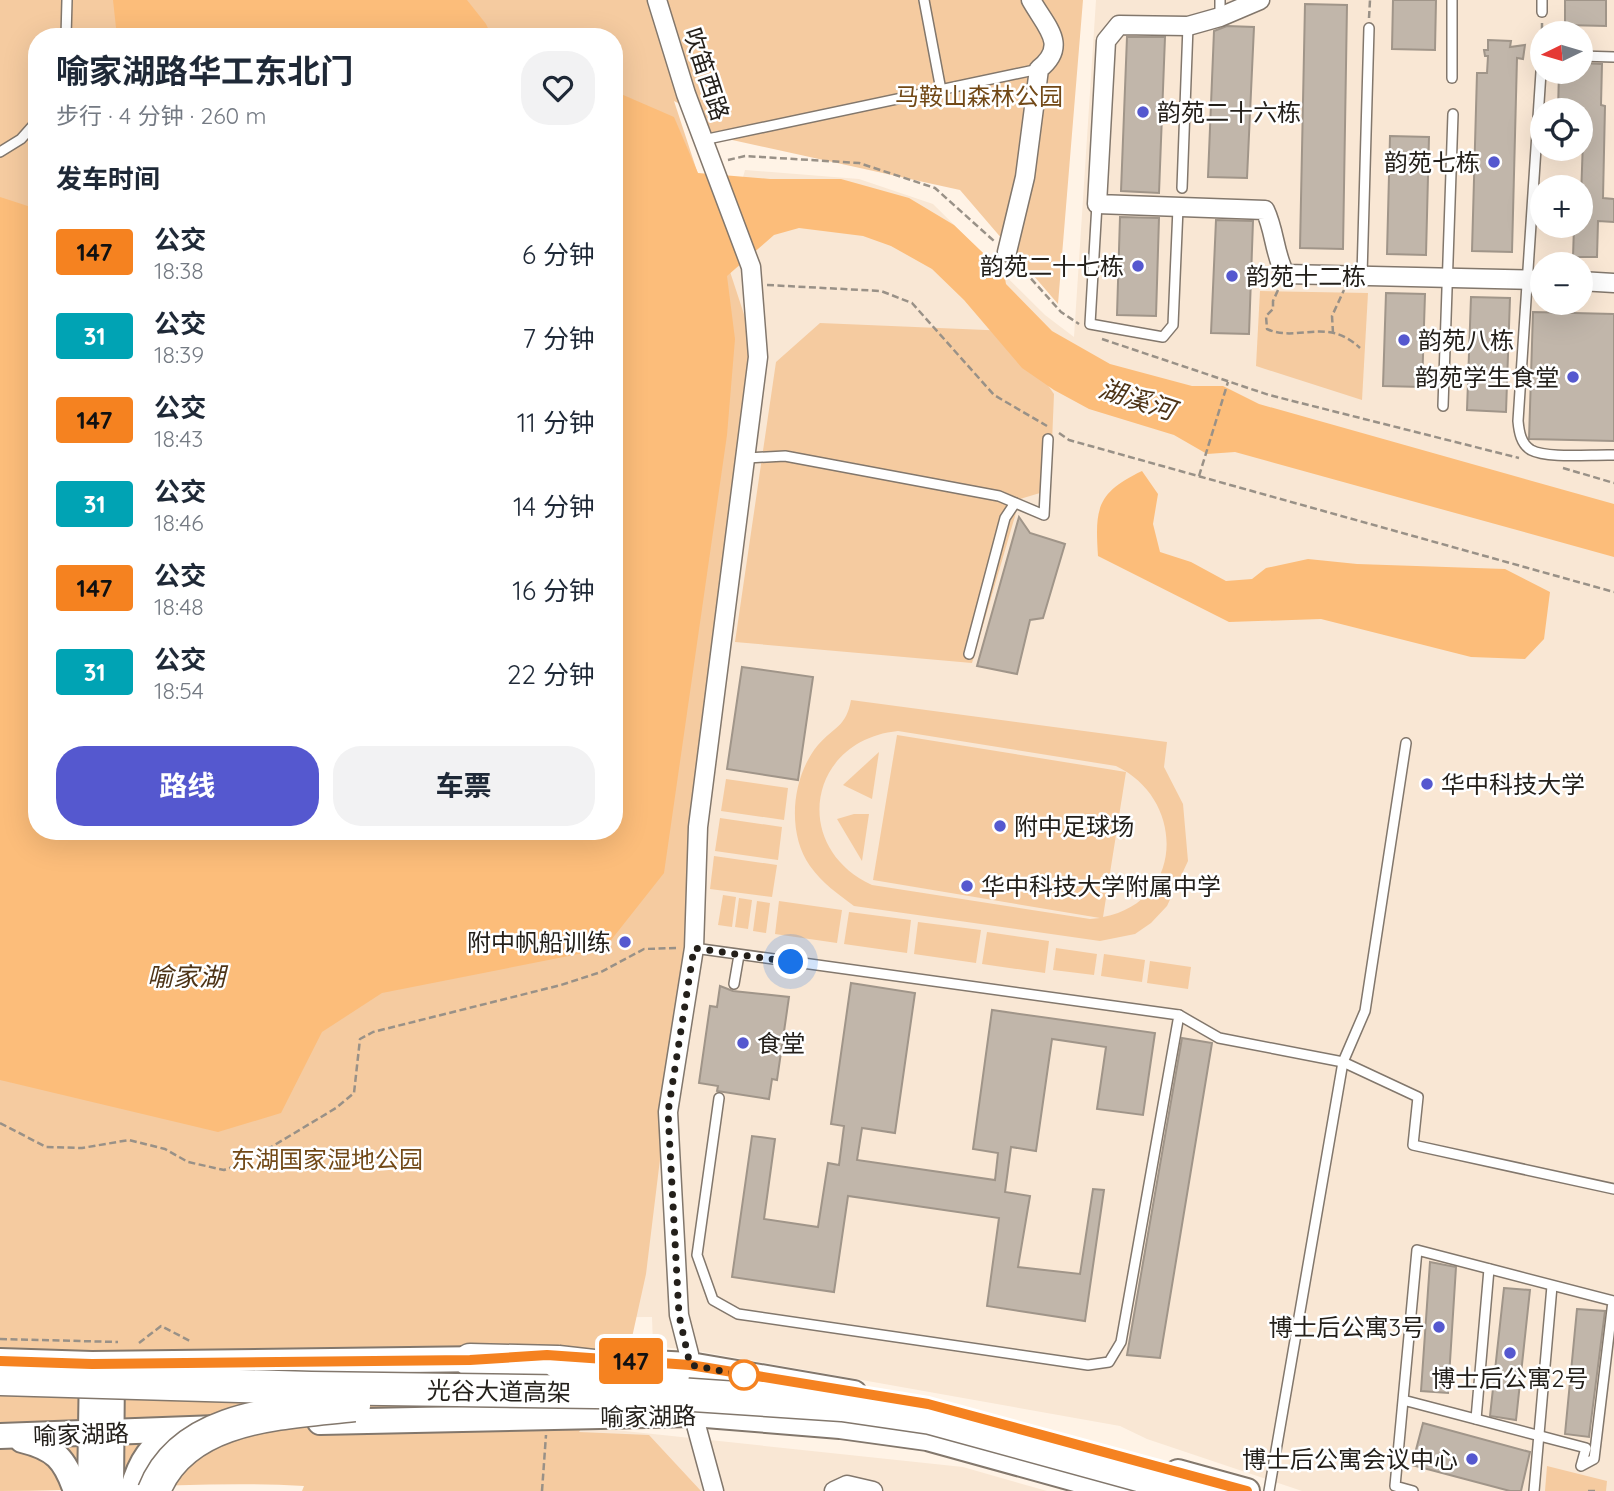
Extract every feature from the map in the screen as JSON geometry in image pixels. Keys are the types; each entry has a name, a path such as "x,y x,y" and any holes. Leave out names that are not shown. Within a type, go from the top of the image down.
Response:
{"highway":[{"path":"470,1360 558,1362 780,1384 842,1405"},
{"name":"光谷大道高架","path":"0,1379 311,1388 663,1393 842,1405 931,1418 1197,1491"},
{"name":"光谷大道高架","path":"0,1401 370,1404 662,1401 841,1414 929,1427 1165,1491"},
{"path":"154,1491 169,1464 204,1436 246,1420 270,1415 370,1404"}],"main road":[{"name":"喻家湖路","path":"0,1361 102,1364 470,1360 547,1355 690,1365 928,1404 1247,1491"},
{"path":"90,1491 101,1434 102,1364"},
{"name":"喻家湖路","path":"2,1436 101,1434 368,1420 693,1414 840,1426 927,1438 1119,1491"},
{"path":"132,1491 137,1470 150,1450 171,1436 201,1429"},
{"path":"101,1434 111,1491"},
{"path":"2,1436 48,1447 60,1458 76,1491"}],"street":[{"name":"吹笛西路","path":"657,0 751,276 758,357 698,827 694,948 668,1112 679,1315 690,1365 693,1414 714,1491"},
{"path":"1007,253 1025,177 1039,69 1054,57 1055,44 1031,0"},
{"path":"1260,0 1220,8 1188,26 1119,25 1106,41 1097,204 1265,210 1274,230 1275,254 1285,274 1530,279"},
{"path":"1593,282 1614,283"},
{"path":"834,1491 847,1485 873,1491"}],"lane":[{"path":"66,28 67,0"},
{"path":"924,0 941,90"},
{"path":"1452,0 1452,78"},
{"path":"1542,0 1542,12"},
{"path":"1182,188 1188,26"},
{"path":"1356,275 1369,28"},
{"path":"1593,56 1614,57"},
{"path":"703,140 1039,69"},
{"path":"1535,252 1541,84"},
{"path":"1443,405 1453,114"},
{"path":"0,152 21,139 28,131"},
{"path":"1097,204 1090,324 1163,337 1173,325 1178,208"},
{"path":"1530,314 1518,421 1520,438 1531,450 1550,454 1614,455"},
{"path":"747,458 785,456 999,496 1044,515 1048,439"},
{"path":"969,654 1005,518 1015,503"},
{"path":"1269,1491 1343,1062 1364,1011 1406,743"},
{"path":"694,948 1179,1014 1219,1038 1343,1062 1418,1097 1413,1145 1614,1189"},
{"path":"734,984 738,955"},
{"path":"719,1097 697,1255 713,1300 738,1314 1088,1365 1108,1362 1122,1342 1179,1014"},
{"path":"1403,1400 1586,1448 1581,1466 1594,1459 1613,1301 1417,1250 1403,1400 1395,1486 1413,1491"},
{"path":"1476,1419 1489,1269"},
{"path":"1534,1491 1552,1286"}],"path":[{"path":"1369,28 1370,0"},
{"path":"1285,274 1273,301 1273,309 1266,316 1267,329 1277,334 1308,330 1333,333 1360,348"},
{"path":"1333,333 1332,316 1356,275"},
{"path":"751,276 881,291 912,303 994,395 1048,427"},
{"path":"1199,476 1228,382"},
{"path":"1059,433 1069,440 1614,592"},
{"path":"0,1122 46,1147 82,1149 130,1140 165,1149 188,1162 224,1170 248,1161 336,1108 354,1093 360,1039 373,1032 562,985 600,972 644,949 694,948"},
{"path":"542,1491 547,1418"},
{"path":"1588,1491 1596,1491"}],"shaded area":[{"name":"华中科技大学","path":"1096,0 1614,0 1614,1491 1302,1491 1147,1439 1120,1426 698,1351 653,1346 652,1317 51,1319 29,840 623,840 623,783 723,249 745,170 859,179 933,204 1045,315 1074,337"},
{"name":"华中科技大学","path":"0,191 28,675 28,810"},
{"path":"549,1423 963,1467 1047,1491 543,1491"}],"green space":[{"name":"东湖国家湿地公园","path":"0,0 1083,0 1058,304 960,190 714,136 693,111 674,101 758,357 646,1274 629,1351 579,1432 649,1435 701,1491 302,1491 304,1486 228,1484 0,1491"},
{"path":"1260,291 1368,293 1362,400 1256,366"},
{"path":"820,323 1010,331 1054,394 1050,490 1020,499 972,663 735,642 776,362"},
{"path":"851,700 1167,742 1164,767 1183,804 1188,861 1167,906 1151,923 1135,934 1100,941 854,906 825,883 810,866 797,837 795,821 795,804 802,772 818,745 843,721","holes":["898,731 1116,766 1125,772 897,735 873,880 1100,918 1090,919 872,885 846,868 829,846 820,822 820,797 829,774 844,754 868,739","1126,773 1139,781 1155,801 1164,824 1166,848 1162,871 1149,892 1130,908 1103,917"]},
{"path":"879,752 872,799 843,785"},
{"path":"726,779 788,788 784,820 721,811"},
{"path":"854,814 869,814 862,861 837,819"},
{"path":"720,818 782,827 778,860 715,851"},
{"path":"714,856 777,865 772,897 710,889"},
{"path":"723,895 736,897 732,927 718,925"},
{"path":"739,898 752,900 748,929 735,927"},
{"path":"757,901 770,903 766,933 753,931"},
{"path":"779,901 842,910 837,943 775,934"},
{"path":"849,912 911,920 907,953 844,944"},
{"path":"918,922 981,930 976,963 914,954"},
{"path":"987,932 1049,941 1045,973 982,964"},
{"path":"1056,948 1097,954 1094,975 1053,970"},
{"path":"1104,954 1145,960 1142,982 1101,976"},
{"path":"1150,961 1191,967 1188,989 1147,983"},
{"path":"1547,1466 1607,1481 1606,1491 1545,1491"}],"water":[{"path":"113,0 467,0 488,28 116,28"},
{"name":"喻家湖","path":"623,95 674,117 698,173 770,179 841,179 909,198 954,225 1004,273 1006,284 1052,331 1110,364 1192,386 1223,386 1259,404 1614,504 1614,557 1235,452 1207,454 1174,435 1089,409 1022,368 964,300 932,269 891,246 863,236 799,228 774,235 727,276 735,339 727,435 664,873 604,949 382,993 322,1032 281,1113 218,1132 0,1080 0,197 28,206 28,840 623,840"},
{"path":"1142,471 1158,494 1153,524 1160,552 1191,562 1226,581 1252,579 1266,568 1308,559 1357,564 1505,569 1550,592 1544,639 1525,659 1471,657 1321,619 1229,622 1098,556 1097,526 1102,504 1115,487"}],"building":[{"path":"1393,0 1436,0 1435,50 1392,49"},
{"path":"1565,0 1606,0 1606,26 1593,26 1593,21 1565,21"},
{"path":"1305,4 1347,5 1343,249 1300,248"},
{"path":"1227,26 1254,27 1247,178 1208,177 1214,31"},
{"name":"韵苑二十六栋","path":"1127,37 1165,37 1159,193 1121,191"},
{"name":"韵苑七栋","path":"1488,40 1511,41 1510,47 1525,45 1523,59 1517,58 1512,252 1472,251 1477,73 1487,73 1488,56 1485,56 1484,50 1488,50"},
{"path":"1593,64 1602,64 1601,105 1605,106 1603,198 1614,199 1614,222 1598,221 1597,257 1593,257 1593,252 1573,252 1574,238 1593,238 1593,175 1582,175 1582,161 1593,161 1593,98 1558,98 1559,84 1593,84"},
{"path":"1390,136 1429,137 1426,255 1387,254"},
{"name":"韵苑二十七栋","path":"1120,217 1159,218 1156,316 1117,315"},
{"name":"韵苑十二栋","path":"1216,220 1253,221 1249,334 1211,333"},
{"name":"韵苑八栋","path":"1386,293 1425,294 1422,387 1383,386"},
{"path":"1471,297 1510,298 1506,412 1467,410"},
{"name":"韵苑学生食堂","path":"1614,314 1614,441 1529,439 1533,315"},
{"path":"1019,517 1030,533 1065,544 1043,618 1030,620 1017,674 977,666"},
{"path":"742,667 813,677 798,780 727,769"},
{"path":"851,983 915,993 895,1133 862,1128 857,1160 995,1180 998,1153 973,1149 992,1010 1155,1033 1143,1115 1097,1109 1106,1047 1052,1039 1036,1151 1011,1147 1005,1192 1030,1196 1018,1267 1080,1274 1093,1189 1104,1190 1085,1321 987,1306 999,1218 848,1196 834,1292 732,1277 752,1136 775,1139 764,1219 818,1227 828,1163 839,1165 844,1126 831,1124"},
{"name":"食堂","path":"720,986 733,991 789,997 777,1080 772,1079 769,1099 717,1091 718,1086 699,1083 710,1006 717,1007"},
{"path":"1182,1038 1212,1043 1160,1358 1127,1355"},
{"name":"博士后公寓3号","path":"1430,1262 1456,1267 1448,1393 1421,1391"},
{"name":"博士后公寓2号","path":"1504,1288 1530,1290 1516,1420 1490,1416"},
{"path":"1577,1309 1605,1311 1589,1437 1565,1434"},
{"name":"博士后公寓会议中心","path":"1423,1423 1530,1452 1521,1491 1510,1491 1412,1465"}],"bus line":[{"name":"147","path":"0,1361 92,1364 470,1360 547,1355 690,1365 928,1404 1247,1491"}],"place":[{"name":"韵苑二十六栋","path":"1143,112"},
{"name":"韵苑七栋","path":"1494,162"},
{"name":"韵苑二十七栋","path":"1138,266"},
{"name":"韵苑十二栋","path":"1232,276"},
{"name":"韵苑八栋","path":"1404,340"},
{"name":"韵苑学生食堂","path":"1573,377"},
{"name":"华中科技大学","path":"1427,784"},
{"name":"附中足球场","path":"1000,826"},
{"name":"华中科技大学附属中学","path":"967,886"},
{"name":"附中帆船训练","path":"625,942"},
{"name":"食堂","path":"743,1043"},
{"name":"博士后公寓3号","path":"1439,1327"},
{"name":"博士后公寓2号","path":"1510,1353"},
{"name":"博士后公寓会议中心","path":"1472,1459"}],"route":[{"path":"744,1375 690,1365 679,1315 668,1112 694,948 791,962"}],"park label":[{"name":"马鞍山森林公园","path":"979,96"}],"water label":[{"name":"湖溪河","path":"1137,399"}]}
